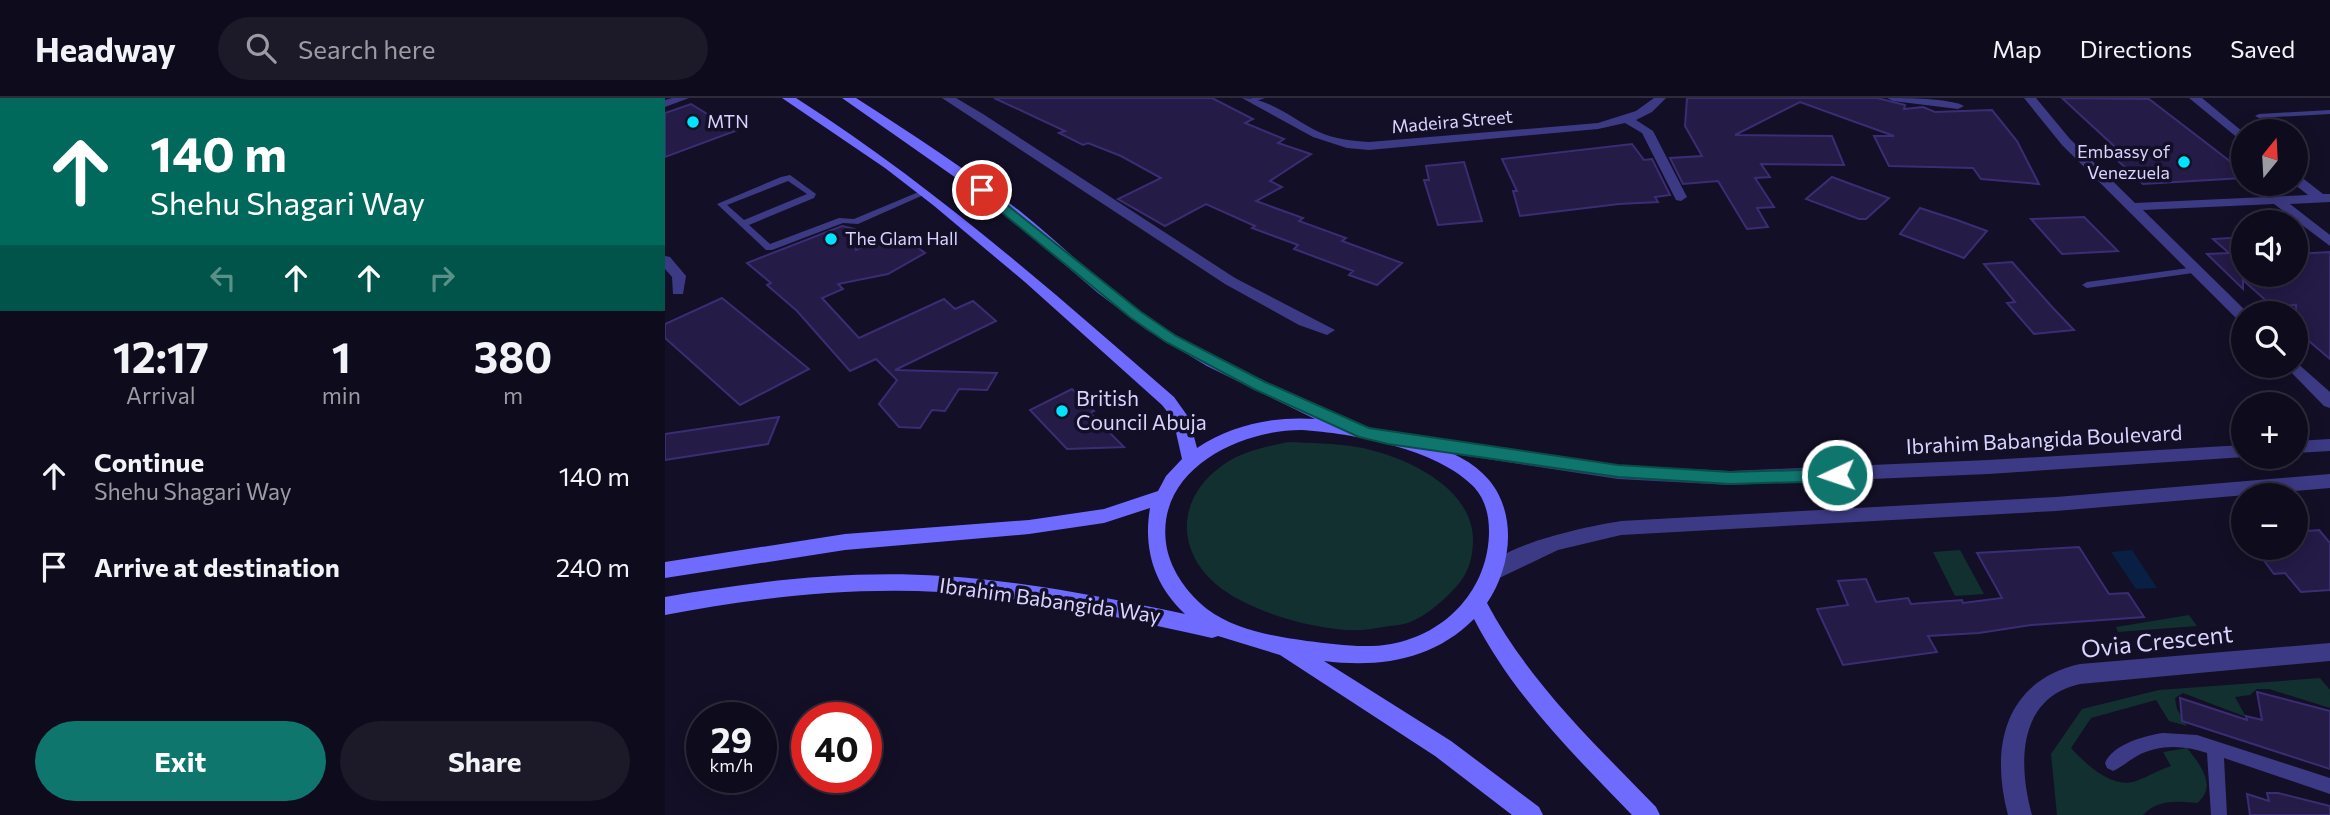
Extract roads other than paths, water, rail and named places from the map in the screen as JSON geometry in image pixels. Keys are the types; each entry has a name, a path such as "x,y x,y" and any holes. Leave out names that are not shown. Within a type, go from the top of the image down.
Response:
{"main road":[{"path":"788,98 845,133 989,243 1168,401 1181,418 1191,459"},
{"path":"848,98 1001,204 1136,315 1171,339 1259,386 1364,433"},
{"path":"1225,632 1190,610 1170,584 1156,551 1155,528 1161,497 1171,479 1191,459 1242,433 1277,425 1313,425 1388,439 1447,460 1471,473 1489,493 1498,515 1500,540 1493,573 1469,614 1442,635 1392,653 1333,654 1282,646"},
{"path":"665,570 845,542 1029,527 1104,516 1161,497"},
{"name":"Ibrahim Babangida Way","path":"665,606 767,590 828,585 940,584 995,589 1125,609 1282,646"},
{"path":"1477,604 1511,663 1566,728 1648,815"},
{"path":"1282,646 1424,733 1493,782 1531,815"}],"street":[{"path":"665,104 683,98"},
{"path":"948,98 1230,281 1304,322 1327,330"},
{"name":"Madeira Street","path":"1254,99 1317,135 1347,144 1369,146 1598,126 1628,120 1654,106 1660,98"},
{"path":"1893,98 1958,106"},
{"path":"2030,98 2066,142 2231,305"},
{"path":"2195,98 2231,127"},
{"path":"1628,120 1647,131 1681,197"},
{"path":"2308,187 2325,198"},
{"path":"2132,207 2325,198"},
{"path":"2278,201 2330,242"},
{"path":"665,260 679,276 678,291"},
{"path":"2305,378 2330,402"},
{"name":"Ibrahim Babangida Boulevard","path":"1388,439 1618,471 1730,478 1988,467 2231,452"},
{"path":"2308,446 2330,445"},
{"path":"1493,573 1514,557 1560,540 1621,528 2056,504 2330,481"},
{"name":"Ovia Crescent","path":"2021,815 2014,796 2012,764 2023,711 2055,681 2080,674 2330,652"}],"lane":[{"path":"2259,116 2330,112"},
{"path":"743,224 809,198 812,194 787,178 722,204 743,224 769,248 842,220 855,222 924,193"},
{"path":"2087,285 2196,270"},
{"path":"2113,763 2130,749 2153,740 2176,738 2330,786"},
{"path":"2215,748 2219,815"}],"water":[{"path":"2132,550 2157,588 2136,589 2111,552"}],"place":[{"name":"MTN","path":"693,122"},
{"name":"Embassy of Venezuela","path":"2184,162"},
{"name":"The Glam Hall","path":"831,239"},
{"name":"British Council Abuja","path":"1062,411"}]}
